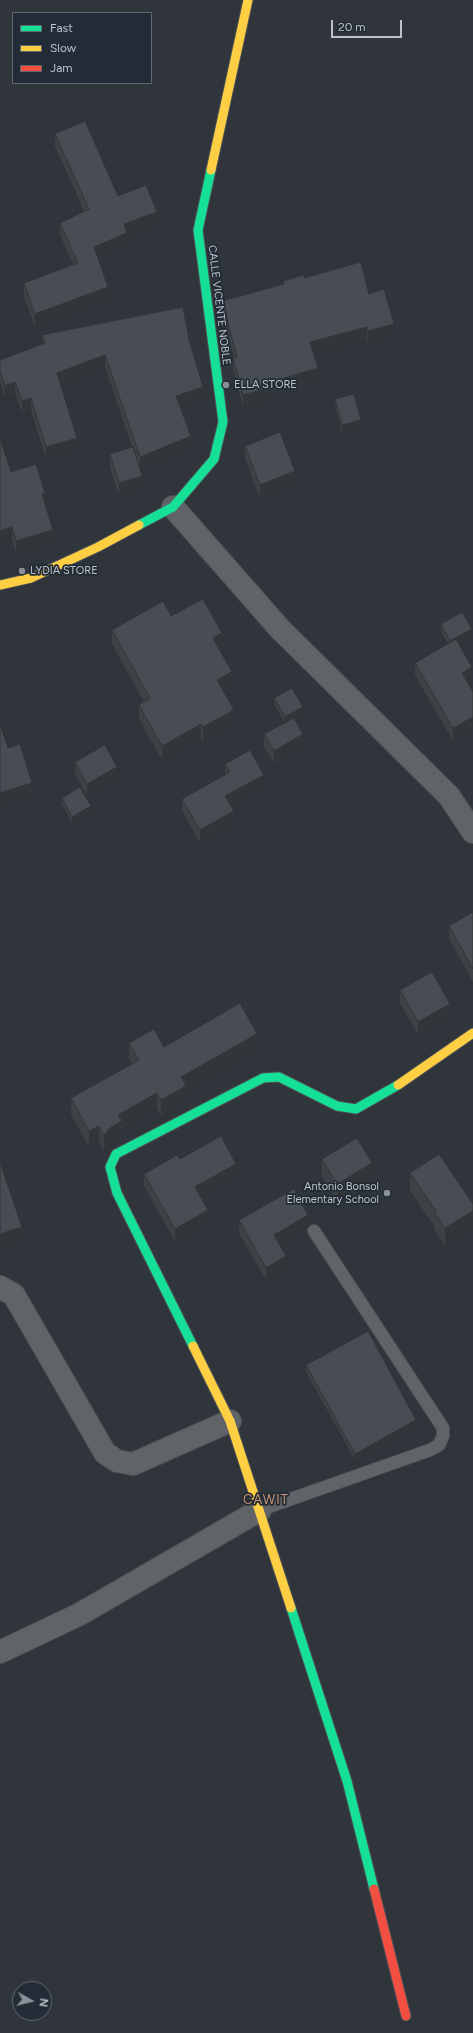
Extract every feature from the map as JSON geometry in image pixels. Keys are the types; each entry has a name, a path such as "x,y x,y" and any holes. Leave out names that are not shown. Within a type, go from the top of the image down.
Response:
{"street":[{"name":"CALLE VICENTE NOBLE","path":"0,585 31,578 98,547 173,507 214,459 222,422 198,230 248,0"},
{"path":"173,507 280,629 449,796 473,832"},
{"path":"406,2016 347,1781 230,1421 117,1193 110,1167 116,1154 263,1078 279,1077 337,1106 356,1109 394,1088 473,1033"},
{"path":"0,1287 14,1295 105,1453 117,1461 134,1464 230,1421"},
{"path":"0,1652 80,1614 260,1510"}],"lane":[{"path":"260,1510 430,1450 439,1445 443,1436 443,1428 314,1231"}],"building":[{"path":"85,121 118,196 146,185 157,212 124,224 127,233 94,247 108,287 35,314 24,283 78,263 60,223 89,209 55,134"},
{"path":"361,262 369,294 384,289 394,324 368,331 367,327 310,342 318,368 271,382 272,387 243,395 233,358 237,357 222,301 284,284 283,281 304,275 304,278"},
{"path":"183,307 189,340 203,387 176,396 191,436 140,457 105,355 57,373 77,438 46,447 31,398 22,401 15,382 5,386 0,370 0,360 45,343 42,335"},
{"path":"354,394 361,420 342,425 335,399"},
{"path":"280,432 295,471 260,485 245,446"},
{"path":"0,438 11,472 36,464 45,493 42,494 53,530 16,541 12,527 0,531"},
{"path":"133,447 142,476 119,483 110,454"},
{"path":"203,599 222,633 213,638 232,672 217,680 234,710 203,727 201,724 162,746 139,705 150,698 112,630 163,601 171,616"},
{"path":"462,612 472,629 450,641 441,624"},
{"path":"456,639 472,667 462,673 473,692 473,717 453,728 415,663"},
{"path":"292,688 303,707 285,717 274,698"},
{"path":"294,718 303,734 274,751 264,734"},
{"path":"0,724 8,748 20,744 32,783 0,793"},
{"path":"105,745 117,767 87,784 75,762"},
{"path":"250,750 264,775 225,796 234,811 200,830 182,799 230,772 225,764"},
{"path":"80,787 91,806 72,817 62,798"},
{"path":"473,912 473,969 449,926"},
{"path":"432,972 450,1004 418,1022 400,990"},
{"path":"240,1003 257,1034 181,1077 186,1086 161,1100 157,1093 118,1115 122,1121 110,1128 104,1135 99,1126 89,1131 71,1098 139,1060 129,1043 154,1029 164,1047"},
{"path":"221,1136 236,1164 195,1187 208,1210 175,1229 144,1174 177,1155 180,1159"},
{"path":"357,1138 372,1163 337,1184 322,1159"},
{"path":"439,1154 473,1204 473,1211 445,1228 434,1212 436,1211 410,1173"},
{"path":"0,1162 22,1227 0,1234"},
{"path":"294,1189 308,1215 274,1235 286,1256 266,1268 239,1220"},
{"path":"368,1331 416,1420 355,1454 306,1365"}],"traffic: fast":[{"path":"139,525 173,507 214,459 223,422 198,230 211,170"},
{"path":"193,1346 117,1193 110,1167 116,1154 263,1078 279,1077 337,1106 356,1109 398,1085"},
{"path":"291,1608 347,1781 374,1889"}],"traffic: slow":[{"path":"211,170 248,0"},
{"path":"0,585 31,578 98,547 139,525"},
{"path":"398,1085 473,1033"},
{"path":"193,1346 230,1421 291,1608"}],"traffic: jam":[{"path":"374,1889 406,2016"}],"place":[{"name":"ELLA STORE","path":"226,385"},
{"name":"LYDIA STORE","path":"22,571"},
{"name":"Antonio Bonsol Elementary School","path":"387,1193"}],"district":[{"name":"CAWIT","path":"266,1500"}]}
